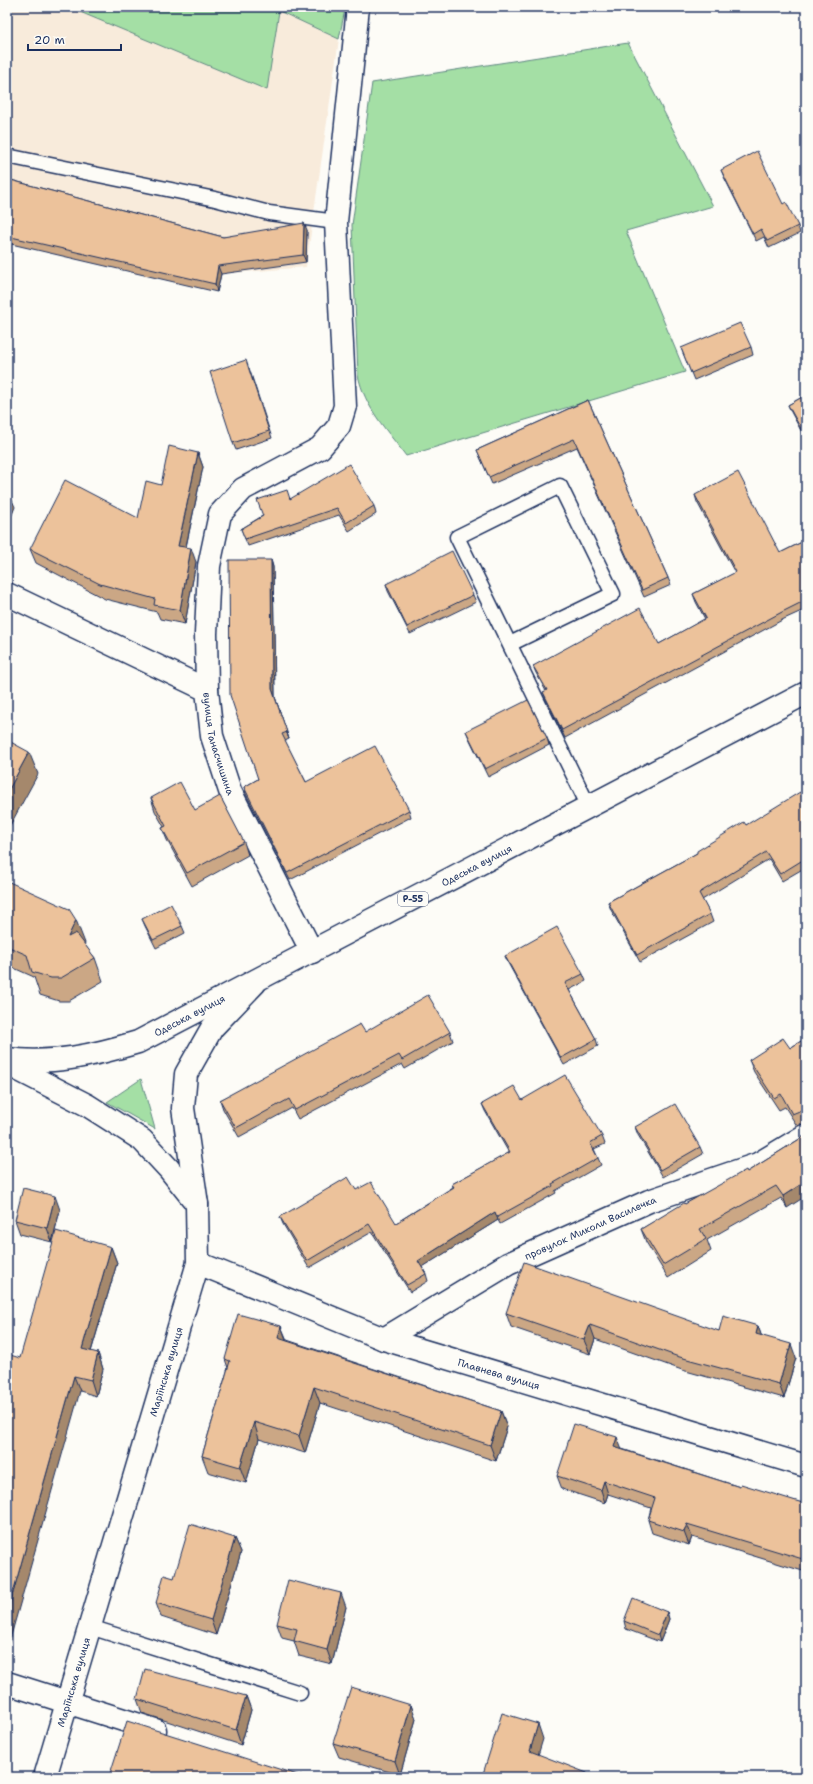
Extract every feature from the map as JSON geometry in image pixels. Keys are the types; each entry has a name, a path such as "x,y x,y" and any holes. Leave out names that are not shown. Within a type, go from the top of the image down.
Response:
{"street":[{"path":"207,690 206,634 210,566 220,514 243,489 320,448 340,426 345,406 336,222 358,7"},
{"name":"вулиця Танасчишина","path":"7,594 207,690 212,736 230,791 312,952"},
{"name":"Одеська вулиця","path":"7,1059 28,1062 60,1060 102,1052 138,1042 806,694"},
{"name":"Маріїнська вулиця","path":"45,1777 198,1263 197,1204 183,1108 186,1074 212,1028 258,980"},
{"path":"7,1064 87,1105 142,1140 169,1169 197,1204"},
{"name":"провулок Миколи Василечка","path":"384,1339 508,1264 649,1201 758,1164 806,1135"},
{"name":"Плавнева вулиця","path":"198,1263 384,1339 806,1466"},
{"path":"7,1683 175,1737"}],"lane":[{"path":"7,156 215,199 269,213 336,222"},
{"path":"510,644 613,594 560,486 457,537 589,807"},
{"path":"90,1627 300,1692"}],"shaded area":[{"path":"7,7 270,7 339,39 306,267 221,274 217,292 7,243"}],"green space":[{"path":"68,7 344,7 345,9 339,39 279,11 267,90"},
{"path":"628,43 713,206 626,231 685,372 406,456 371,408 361,387 358,375 352,225 372,83"},
{"path":"141,1079 155,1129 107,1102"}],"building":[{"path":"757,151 783,204 786,202 798,226 767,241 761,229 753,234 721,170"},
{"path":"7,179 223,237 304,223 303,255 218,266 215,284 7,236"},
{"path":"740,323 751,347 691,373 681,348"},
{"path":"246,360 269,431 233,443 210,372"},
{"path":"806,395 806,438 788,405"},
{"path":"588,400 668,578 642,590 574,439 489,477 477,450"},
{"path":"169,446 198,453 178,546 191,548 180,610 154,605 155,599 100,584 30,549 65,480 138,518 146,481 161,485"},
{"path":"349,464 374,506 346,523 337,508 245,539 241,529 263,516 257,500 287,490 290,499"},
{"path":"738,472 780,553 806,540 806,600 562,730 543,692 547,690 533,666 640,608 659,644 706,618 693,594 736,572 695,495"},
{"path":"452,551 473,595 407,627 386,584"},
{"path":"229,560 271,560 272,689 287,732 282,734 306,782 375,746 409,810 287,873 244,787 258,779 230,695"},
{"path":"528,700 547,738 485,769 466,731"},
{"path":"7,740 29,752 7,793"},
{"path":"180,782 195,810 220,796 244,842 187,873 162,828 166,826 151,798"},
{"path":"800,792 806,802 806,858 780,874 766,852 699,893 710,914 637,955 608,902 697,853 697,851 744,822 746,825"},
{"path":"7,881 69,909 76,920 68,937 76,933 95,958 61,978 51,978 32,972 27,955 7,946"},
{"path":"171,904 182,926 153,940 142,919"},
{"path":"557,927 583,974 565,983 596,1039 561,1058 505,956"},
{"path":"428,995 450,1032 402,1060 399,1055 295,1110 289,1099 236,1128 220,1100 360,1024 365,1032"},
{"path":"783,1038 790,1048 806,1038 806,1111 802,1110 792,1114 781,1094 774,1098 749,1060"},
{"path":"565,1075 602,1136 590,1143 598,1158 552,1184 553,1186 497,1217 495,1212 418,1261 426,1274 407,1285 369,1224 307,1261 280,1217 348,1177 356,1190 371,1182 396,1223 454,1187 452,1184 510,1152 482,1104 514,1086 522,1100"},
{"path":"675,1104 700,1147 660,1170 635,1127"},
{"path":"806,1135 806,1181 783,1196 776,1186 700,1229 706,1239 663,1265 641,1229 684,1203 685,1204 746,1170 747,1172"},
{"path":"23,1188 55,1196 47,1228 15,1220"},
{"path":"56,1231 111,1247 82,1349 98,1353 91,1380 74,1376 7,1614 7,1354 20,1358"},
{"path":"524,1262 719,1331 723,1316 758,1326 756,1334 791,1344 779,1384 676,1356 590,1325 584,1340 506,1313"},
{"path":"238,1314 281,1326 278,1338 501,1411 490,1445 314,1387 299,1436 254,1422 240,1467 202,1456 230,1361 225,1359"},
{"path":"574,1424 617,1437 614,1447 740,1487 741,1484 806,1504 806,1560 687,1524 684,1532 648,1520 655,1498 604,1481 601,1490 557,1476"},
{"path":"190,1524 235,1538 211,1620 156,1603 164,1575 174,1578"},
{"path":"288,1580 341,1593 327,1650 294,1641 297,1629 277,1624"},
{"path":"633,1598 667,1612 658,1635 624,1621"},
{"path":"145,1669 246,1696 236,1730 137,1699"},
{"path":"351,1687 411,1705 395,1761 333,1743"},
{"path":"502,1713 538,1724 530,1751 587,1773 585,1777 482,1777"},
{"path":"127,1721 304,1777 109,1777"}]}
